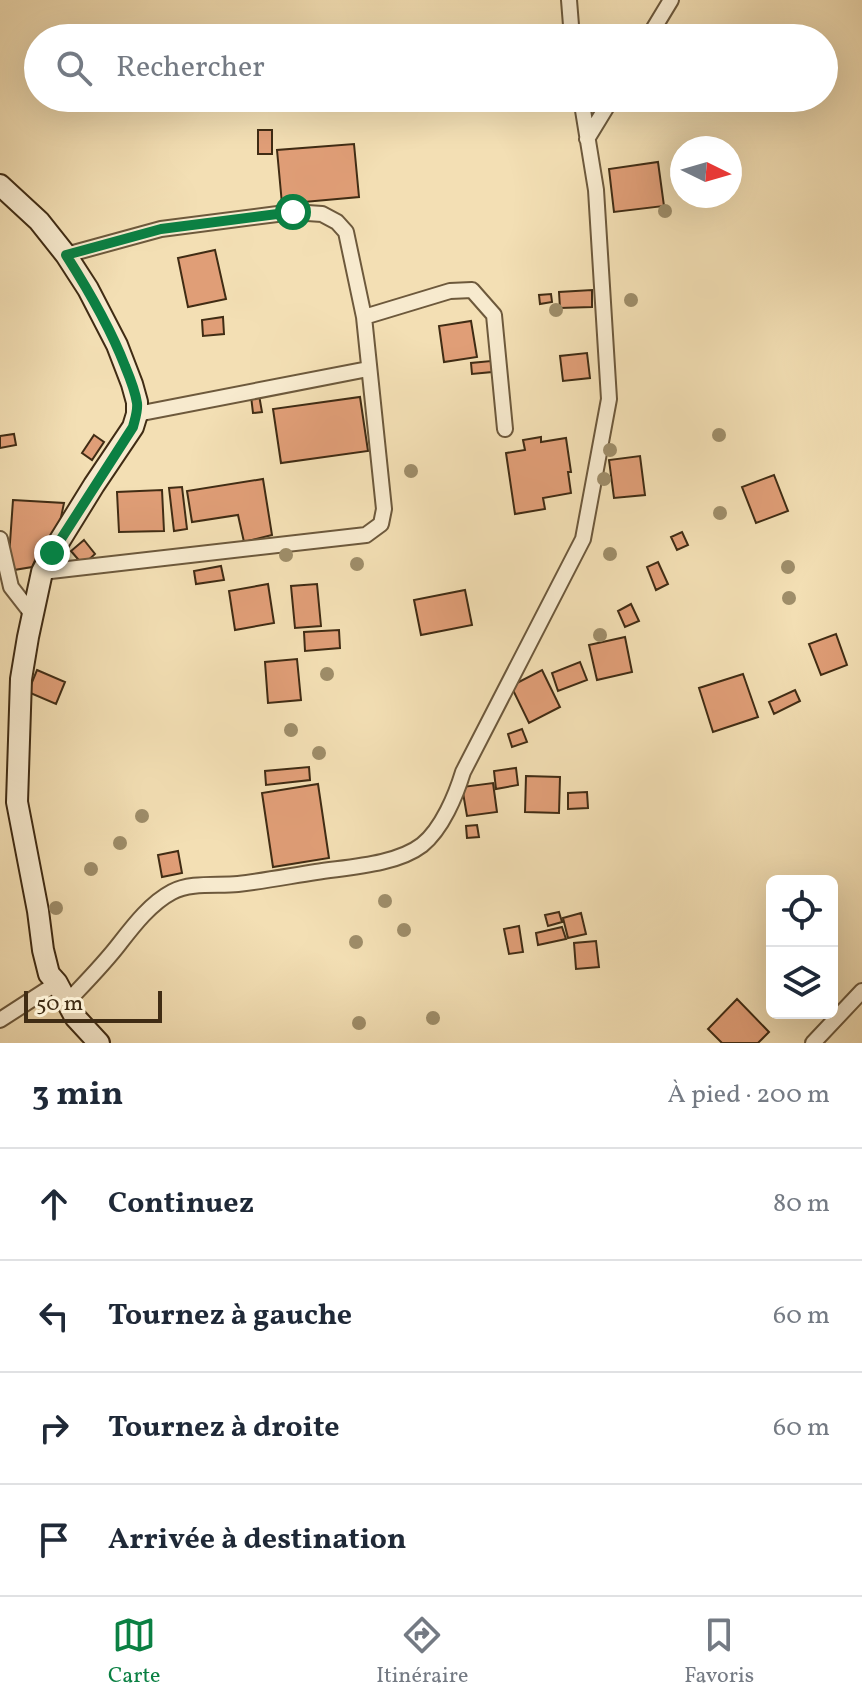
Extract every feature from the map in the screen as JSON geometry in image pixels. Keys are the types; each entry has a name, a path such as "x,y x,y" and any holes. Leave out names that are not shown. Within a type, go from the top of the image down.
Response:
{"street":[{"path":"569,0 571,24"},
{"path":"656,24 671,0"},
{"path":"67,1002 129,930 173,891 193,886 237,884 403,856 422,845 456,796 463,772 583,539 609,399 596,190 583,112"},
{"path":"587,139 603,112"},
{"path":"0,185 39,221 88,289 117,345 137,402 133,427 42,572 21,679 17,802 43,950 49,974 75,1017 99,1043"},
{"path":"42,572 366,535 381,524 384,509 364,317 346,232 337,222 322,214 293,212 161,229 66,255"},
{"path":"364,317 450,291 472,290 494,315 505,429"},
{"path":"137,414 368,369"},
{"path":"0,539 11,587 32,614"},
{"path":"0,1020 57,983"},
{"path":"813,1043 862,991"}],"building":[{"path":"258,130 272,130 272,154 258,154"},
{"path":"354,144 359,197 282,204 277,150"},
{"path":"658,162 664,206 614,212 609,169"},
{"path":"215,250 226,299 188,307 178,258"},
{"path":"592,290 592,307 560,308 559,292"},
{"path":"551,294 552,302 540,304 539,295"},
{"path":"223,317 224,334 203,336 202,320"},
{"path":"471,321 477,357 444,362 439,326"},
{"path":"587,353 590,378 563,381 560,356"},
{"path":"491,361 492,372 472,374 471,363"},
{"path":"259,395 262,412 253,413 251,396"},
{"path":"360,397 368,451 281,463 273,409"},
{"path":"14,434 16,445 0,448 0,436"},
{"path":"94,435 104,442 92,460 82,453"},
{"path":"541,437 541,442 566,438 571,493 543,498 545,509 515,514 506,453 525,450 523,440"},
{"path":"640,456 645,495 614,498 609,460"},
{"path":"774,475 788,511 756,523 742,487"},
{"path":"263,479 272,535 244,542 238,515 192,522 187,491"},
{"path":"182,487 187,529 174,531 169,488"},
{"path":"162,490 164,531 119,532 117,492"},
{"path":"13,500 64,503 59,527 39,552 32,567 8,571"},
{"path":"682,532 688,545 677,550 671,537"},
{"path":"84,540 95,554 83,565 71,551"},
{"path":"658,562 668,584 656,590 647,567"},
{"path":"221,566 224,580 196,584 194,571"},
{"path":"268,584 274,623 235,630 229,591"},
{"path":"317,584 321,626 295,628 291,586"},
{"path":"465,590 472,625 421,635 414,600"},
{"path":"631,604 639,621 625,627 618,611"},
{"path":"339,630 340,648 305,651 304,632"},
{"path":"836,634 847,665 821,675 809,644"},
{"path":"625,637 632,672 597,680 589,645"},
{"path":"297,659 301,700 268,703 265,662"},
{"path":"580,662 587,680 558,691 552,673"},
{"path":"37,670 65,682 56,704 28,692"},
{"path":"542,670 560,707 529,723 511,686"},
{"path":"743,674 758,717 713,732 699,688"},
{"path":"795,690 800,701 774,714 769,702"},
{"path":"522,729 527,742 512,747 508,734"},
{"path":"309,767 310,780 266,785 265,771"},
{"path":"516,768 518,785 496,789 494,771"},
{"path":"526,776 560,777 559,813 525,812"},
{"path":"493,783 497,812 467,816 462,787"},
{"path":"318,784 329,858 273,867 262,793"},
{"path":"587,792 588,808 568,809 568,793"},
{"path":"477,825 479,837 467,838 466,826"},
{"path":"178,851 182,873 162,877 158,855"},
{"path":"559,912 562,922 548,926 545,915"},
{"path":"581,913 586,934 568,938 563,918"},
{"path":"519,926 523,952 509,954 504,929"},
{"path":"562,927 566,939 538,945 536,933"},
{"path":"596,941 599,967 576,969 574,943"},
{"path":"737,999 769,1032 758,1043 722,1043 708,1029"}],"route":[{"path":"52,553 133,427 137,414 132,384 117,345 66,255 161,229 293,212"}]}
